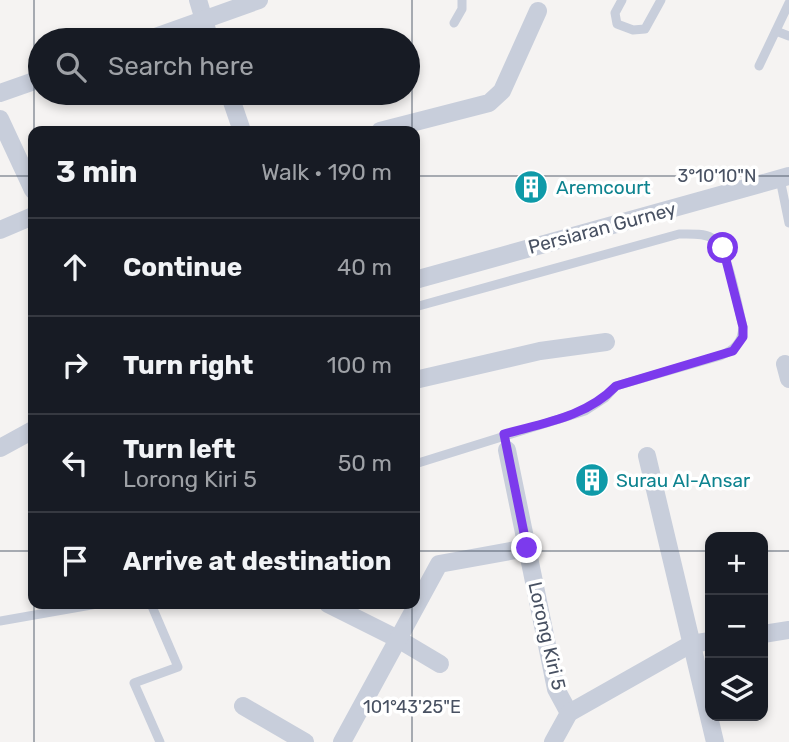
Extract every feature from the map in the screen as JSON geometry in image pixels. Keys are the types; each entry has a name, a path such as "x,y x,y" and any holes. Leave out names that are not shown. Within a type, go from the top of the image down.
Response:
{"street":[{"path":"198,0 206,28"},
{"path":"180,28 259,0"},
{"path":"399,126 489,103 502,92 538,10"},
{"path":"0,93 28,83"},
{"path":"233,105 240,126"},
{"path":"0,119 28,179"},
{"name":"Persiaran Gurney","path":"420,279 785,177"},
{"path":"1,228 28,218"},
{"path":"420,379 540,351 606,342"},
{"path":"0,448 28,433"},
{"name":"Lorong Kiri 5","path":"506,442 556,689 569,713"},
{"path":"647,456 715,742"},
{"path":"420,599 439,564 527,548"},
{"path":"338,609 440,664"},
{"path":"342,742 414,609"},
{"path":"768,633 789,630"},
{"path":"552,742 569,713 691,644 705,642"},
{"path":"243,706 305,742"}],"lane":[{"path":"454,23 462,9 462,0"},
{"path":"622,0 615,13 617,24 633,30 645,29 661,0"},
{"path":"760,66 789,2"},
{"path":"776,31 789,36"},
{"path":"785,177 789,223"},
{"path":"420,306 679,234 712,238 723,248 743,327 743,337 733,351 616,386 605,398 585,411 506,442 420,463"},
{"path":"0,621 68,609"},
{"path":"153,609 178,667 134,683 160,742"}],"place":[{"name":"Aremcourt","path":"531,187"},
{"name":"Surau Al-Ansar","path":"592,480"}],"route":[{"path":"527,548 504,434 585,411 605,398 616,386 733,351 743,337 743,327 723,248"}]}
